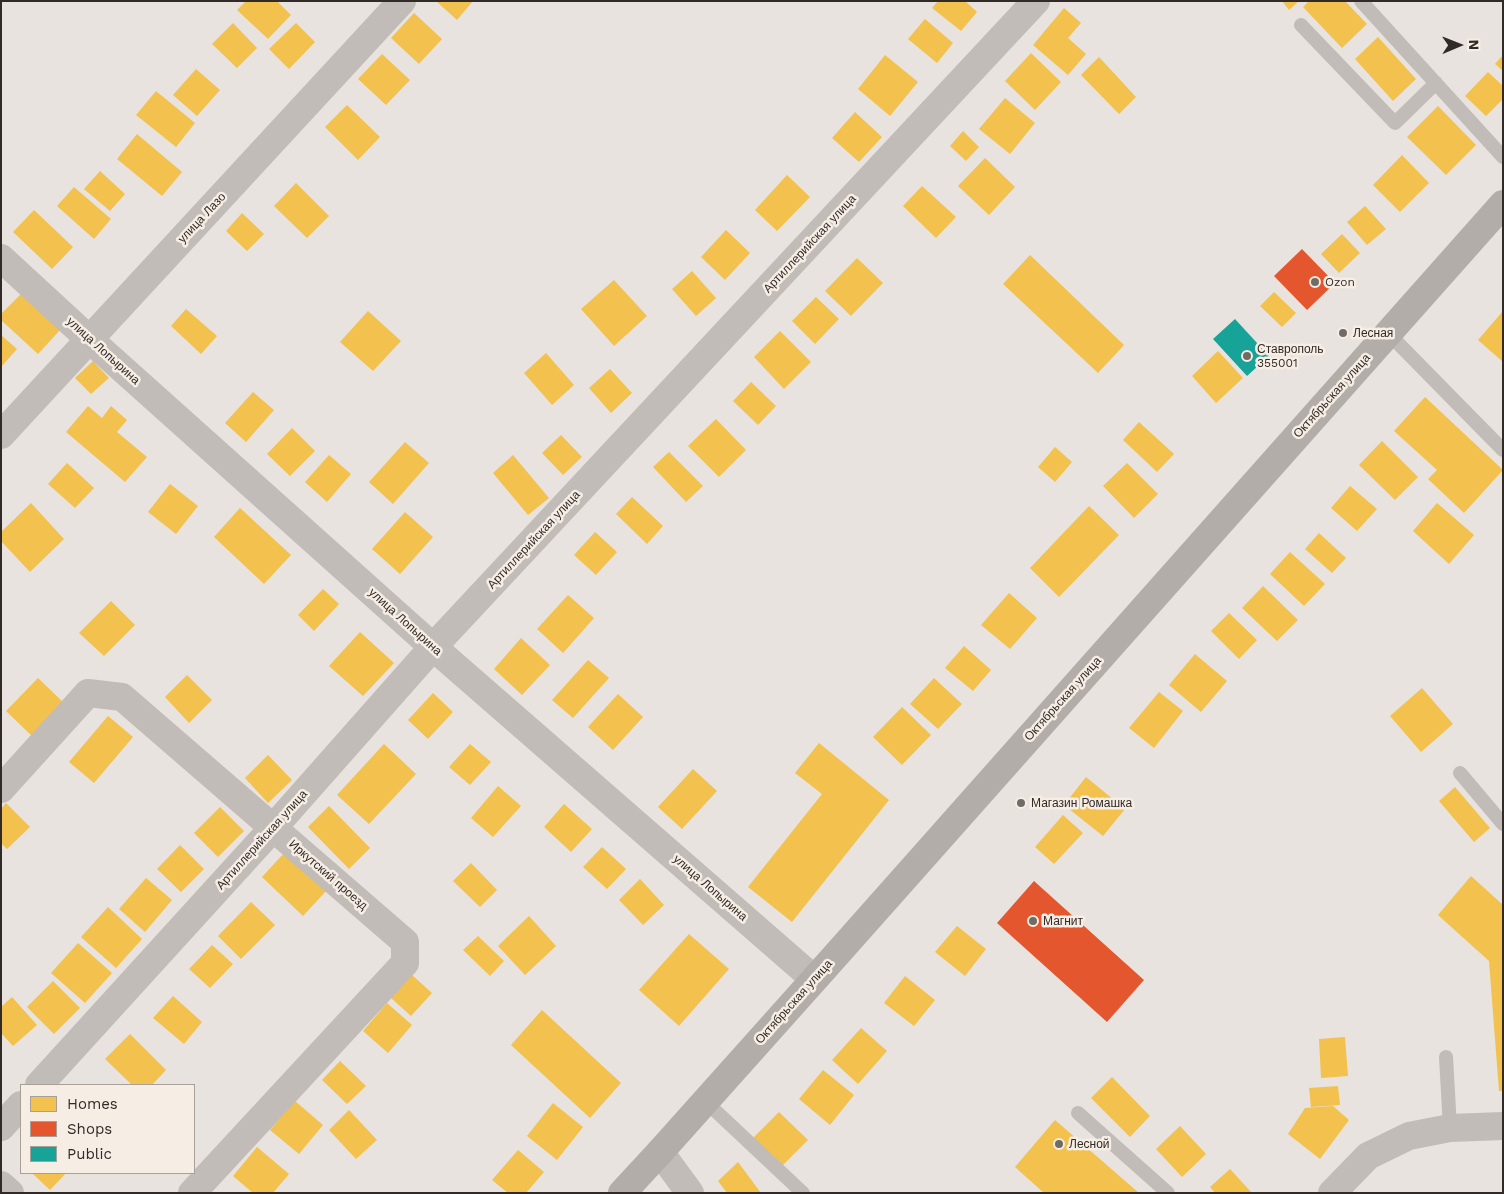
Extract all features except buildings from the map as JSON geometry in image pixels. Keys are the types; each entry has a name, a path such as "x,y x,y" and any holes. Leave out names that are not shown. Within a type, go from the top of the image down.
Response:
{"main road":[{"name":"Октябрьская улица","path":"622,1193 1503,204"}],"street":[{"name":"улица Лазо","path":"1,435 402,1"},
{"name":"Артиллерийская улица","path":"40,1084 273,828 434,647 1036,1"},
{"name":"улица Лопырина","path":"1,258 434,647 814,979"},
{"name":"Иркутский проезд","path":"1,789 88,693 122,697 405,942 405,962 192,1193"},
{"path":"1,1127 20,1106"},
{"path":"1332,1193 1368,1156 1409,1136 1450,1128 1503,1126"},
{"path":"660,1152 690,1193"},
{"path":"1,1185 10,1193"}],"lane":[{"path":"1361,1 1503,156"},
{"path":"1301,25 1395,123 1436,83"},
{"path":"1388,333 1503,450"},
{"path":"1460,773 1503,824"},
{"path":"1446,1057 1450,1128"},
{"path":"705,1101 803,1193"},
{"path":"1078,1113 1168,1193"}],"place":[{"name":"Ozon","path":"1315,282"},
{"name":"Лесная","path":"1343,333"},
{"name":"Ставрополь 355001","path":"1247,356"},
{"name":"Магазин Ромашка","path":"1021,803"},
{"name":"Магнит","path":"1033,921"},
{"name":"Лесной","path":"1059,1144"}]}
